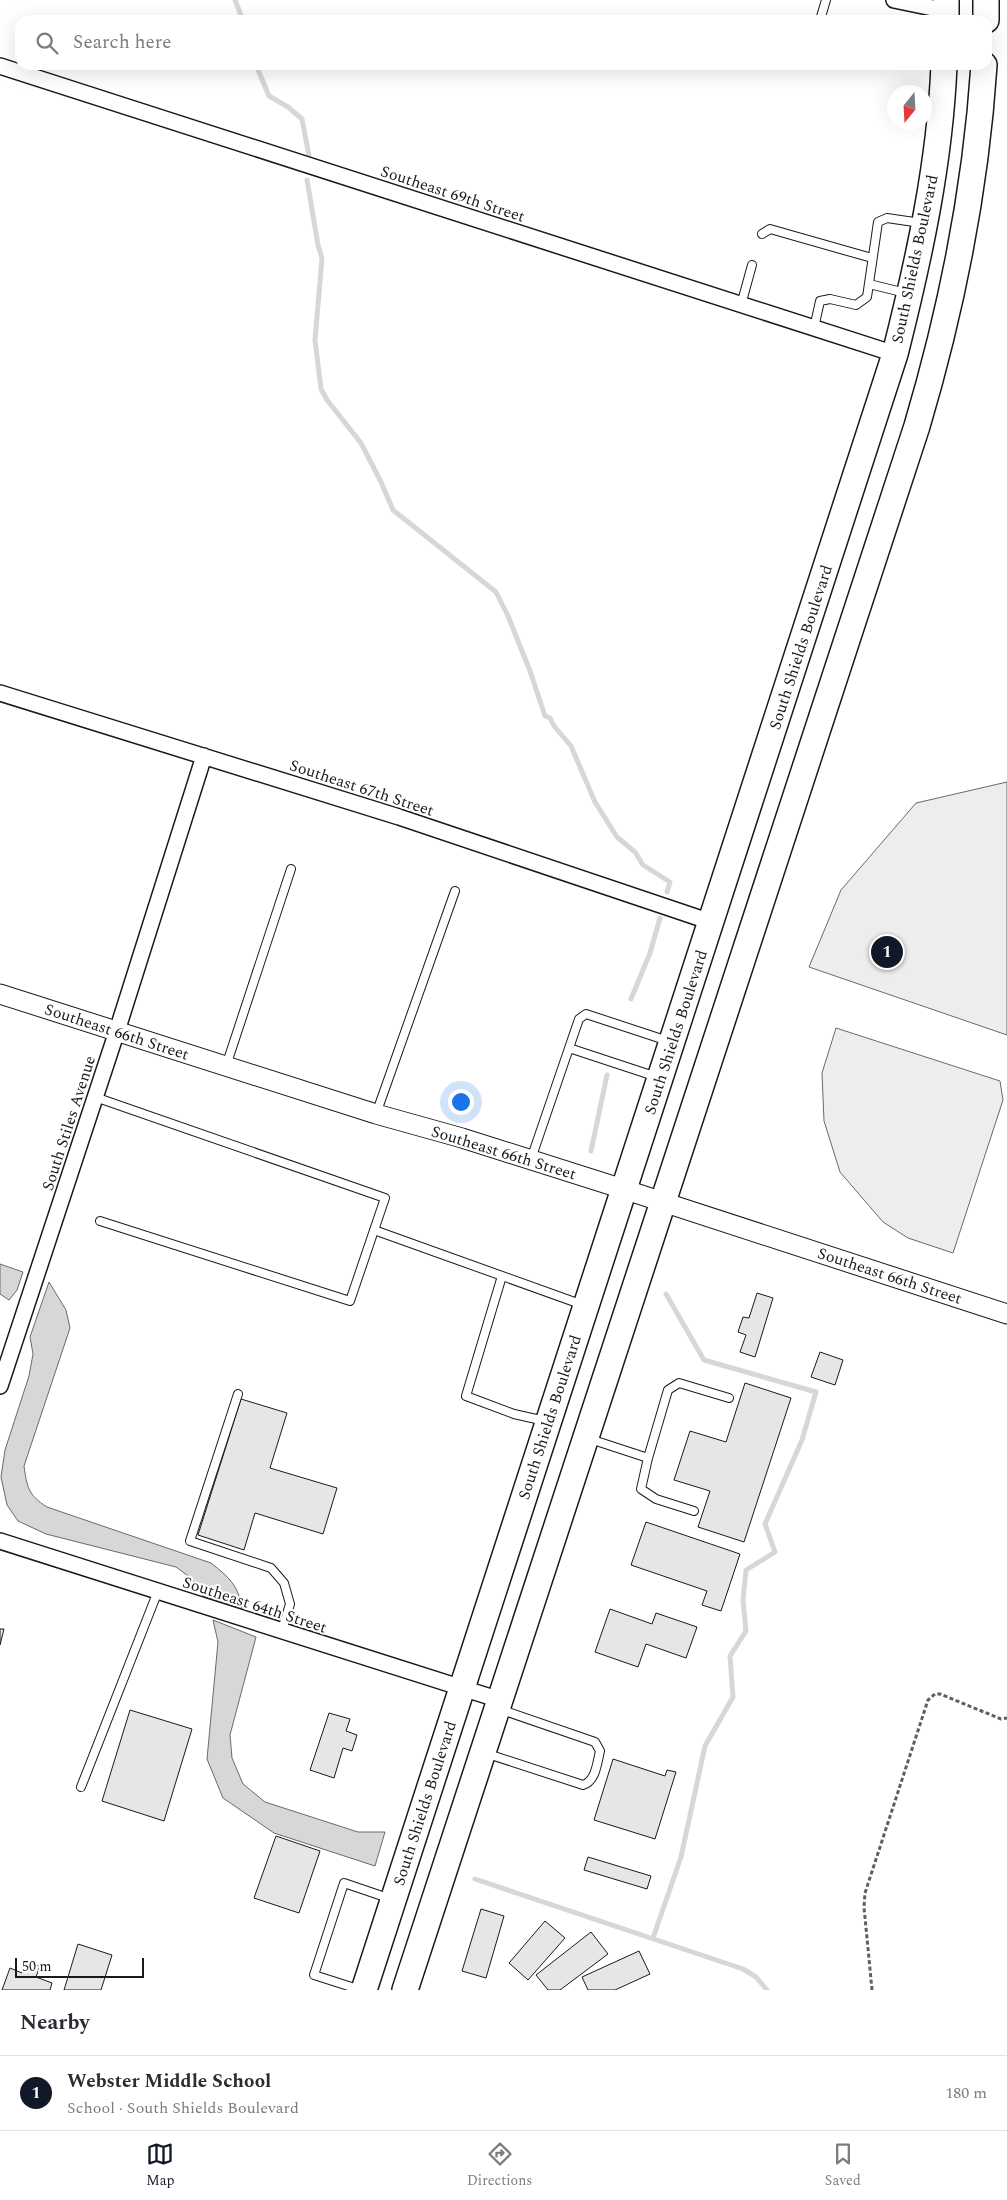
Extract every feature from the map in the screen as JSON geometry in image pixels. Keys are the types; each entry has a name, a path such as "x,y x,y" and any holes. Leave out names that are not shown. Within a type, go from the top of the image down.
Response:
{"main road":[{"path":"986,0 986,15"},
{"name":"South Shields Boulevard","path":"363,1990 895,354 925,224 935,156 942,70"},
{"path":"406,1990 917,426 935,366 964,234 976,149 984,70"}],"street":[{"path":"894,0 946,10"},
{"name":"Southeast 69th Street","path":"0,66 895,354"},
{"name":"Southeast 67th Street","path":"0,693 399,817 711,922"},
{"name":"South Stiles Avenue","path":"0,1386 117,1031 204,756"},
{"name":"Southeast 66th Street","path":"0,994 376,1114 531,1159 1007,1314"},
{"name":"Southeast 64th Street","path":"0,1541 461,1688 498,1704"}],"lane":[{"path":"822,15 826,0"},
{"path":"814,328 820,301 830,299 856,304 867,297 878,222 887,218 925,224"},
{"path":"762,234 770,229 872,258"},
{"path":"741,304 752,265"},
{"path":"869,284 910,294"},
{"path":"226,1066 292,869"},
{"path":"376,1114 455,891"},
{"path":"531,1159 579,1019 586,1014 672,1042"},
{"path":"569,1048 660,1078"},
{"path":"95,1097 385,1198 350,1301 100,1221"},
{"path":"374,1230 585,1306"},
{"path":"502,1276 466,1396 514,1414 548,1421"},
{"path":"694,1510 656,1499 641,1488 668,1390 673,1385 679,1383 729,1398"},
{"path":"238,1394 190,1541 271,1568 284,1583 290,1604 282,1630"},
{"path":"586,1438 648,1458"},
{"path":"81,1787 158,1591"},
{"path":"483,1752 583,1785 588,1784 593,1778 600,1752 595,1742 498,1704"},
{"path":"363,1990 314,1975 344,1883 393,1900"}],"path":[{"path":"872,1990 865,1923 866,1893 928,1700 935,1694 940,1694 1001,1719 1007,1718"}],"shaded area":[{"path":"1007,782 1007,1035 809,967 841,890 916,803"},
{"path":"836,1028 1000,1081 1003,1100 953,1253 908,1238 883,1222 840,1172 824,1121 822,1073"},
{"path":"0,1264 23,1272 17,1290 9,1300 0,1294"},
{"path":"49,1282 66,1310 70,1328 24,1466 29,1490 47,1507 211,1563 236,1588 242,1609 203,1596 191,1578 176,1567 46,1534 18,1521 7,1505 1,1477 5,1450 29,1376 33,1354 30,1337"},
{"path":"213,1620 256,1637 230,1735 232,1758 243,1784 265,1802 358,1832 385,1832 375,1866 274,1833 223,1798 207,1759 218,1642"}],"building":[{"path":"757,1293 773,1298 755,1357 740,1352 746,1335 738,1332 743,1317 749,1318"},
{"path":"820,1352 843,1360 835,1385 811,1377"},
{"path":"745,1383 791,1398 744,1542 698,1527 710,1491 674,1480 690,1431 726,1442"},
{"path":"241,1399 287,1413 270,1468 337,1488 323,1534 255,1513 244,1550 198,1535"},
{"path":"646,1522 740,1554 721,1611 702,1605 707,1591 631,1565"},
{"path":"610,1609 652,1624 656,1613 697,1627 686,1658 646,1644 638,1667 595,1652"},
{"path":"0,1629 4,1629 0,1645"},
{"path":"130,1710 192,1729 164,1821 102,1801"},
{"path":"329,1713 350,1719 346,1731 357,1735 352,1751 343,1748 334,1778 310,1770"},
{"path":"613,1759 665,1776 667,1770 676,1772 655,1839 594,1820"},
{"path":"276,1836 320,1851 299,1913 254,1898"},
{"path":"588,1857 651,1876 647,1889 584,1870"},
{"path":"481,1909 504,1916 486,1978 462,1971"},
{"path":"545,1921 565,1938 528,1980 509,1963"},
{"path":"591,1932 608,1954 560,1990 548,1990 536,1975"},
{"path":"78,1944 112,1955 101,1990 64,1990"},
{"path":"639,1951 650,1974 615,1990 588,1990 582,1977"},
{"path":"25,1962 40,1966 36,1977 52,1983 50,1990 2,1990 10,1968 22,1973"}],"waterway":[{"path":"235,0 241,15"},
{"path":"258,70 269,96 288,107 302,119 309,156"},
{"path":"307,180 322,258 315,340 321,389 327,400 361,443 393,510 496,592 508,616 530,671 545,716 550,718 554,726 571,746 595,802 617,837 635,852 643,865 670,882 667,892"},
{"path":"631,999 650,953 660,918"},
{"path":"591,1151 607,1075"},
{"path":"653,1938 681,1857 705,1746 733,1697 730,1656 746,1631 743,1600 746,1570 775,1552 765,1524 802,1440 816,1392 704,1360 666,1294"},
{"path":"475,1879 743,1969 756,1977 767,1990"}],"place":[{"name":"Webster Middle School","path":"887,952"}]}
